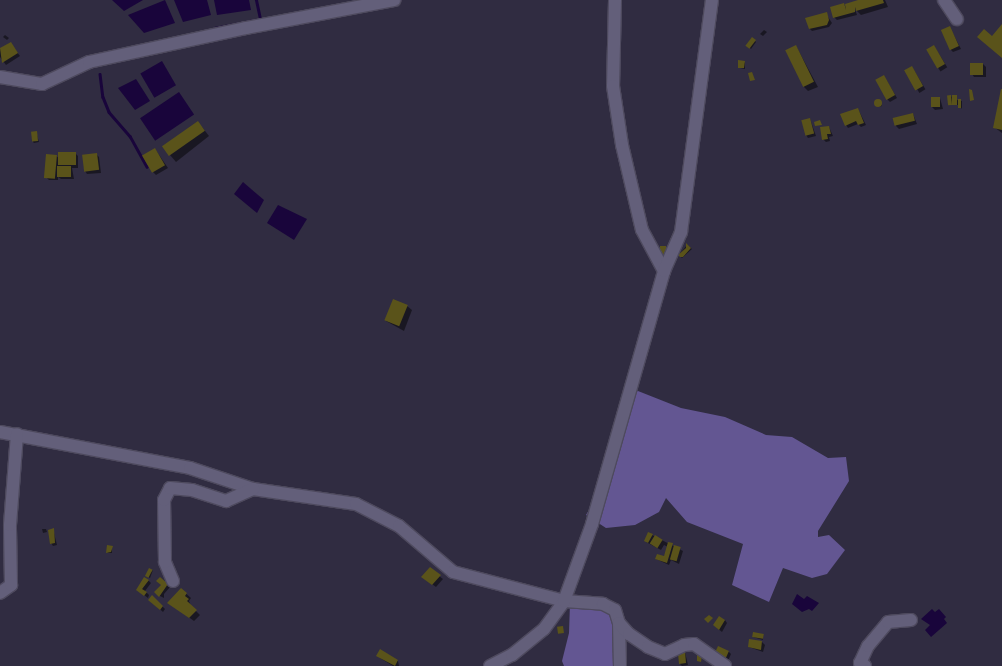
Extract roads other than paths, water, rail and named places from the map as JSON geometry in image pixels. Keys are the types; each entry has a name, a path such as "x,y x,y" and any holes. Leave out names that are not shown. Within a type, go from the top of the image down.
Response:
{"street":[{"path":"0,77 42,84 89,62 246,28 394,0"},
{"path":"615,0 613,86 622,145 642,230 664,271"},
{"path":"490,666 512,655 544,629 564,601 592,524 664,271 681,232 712,0"},
{"path":"944,0 957,19"},
{"path":"0,432 190,468 253,489 356,504 399,526 453,572 564,601 603,604 615,610 619,622 620,666"},
{"path":"0,593 10,585 10,525 17,434"},
{"path":"172,581 165,562 164,500 170,488 192,490 226,501 253,489"},
{"path":"865,666 860,664 868,646 888,622 911,620"},
{"path":"619,622 629,634 665,654 684,645 694,644 725,666"}],"waterway":[{"path":"214,31 215,28 260,19 256,0"},
{"path":"100,74 103,97 109,112 130,136 147,167"}]}
